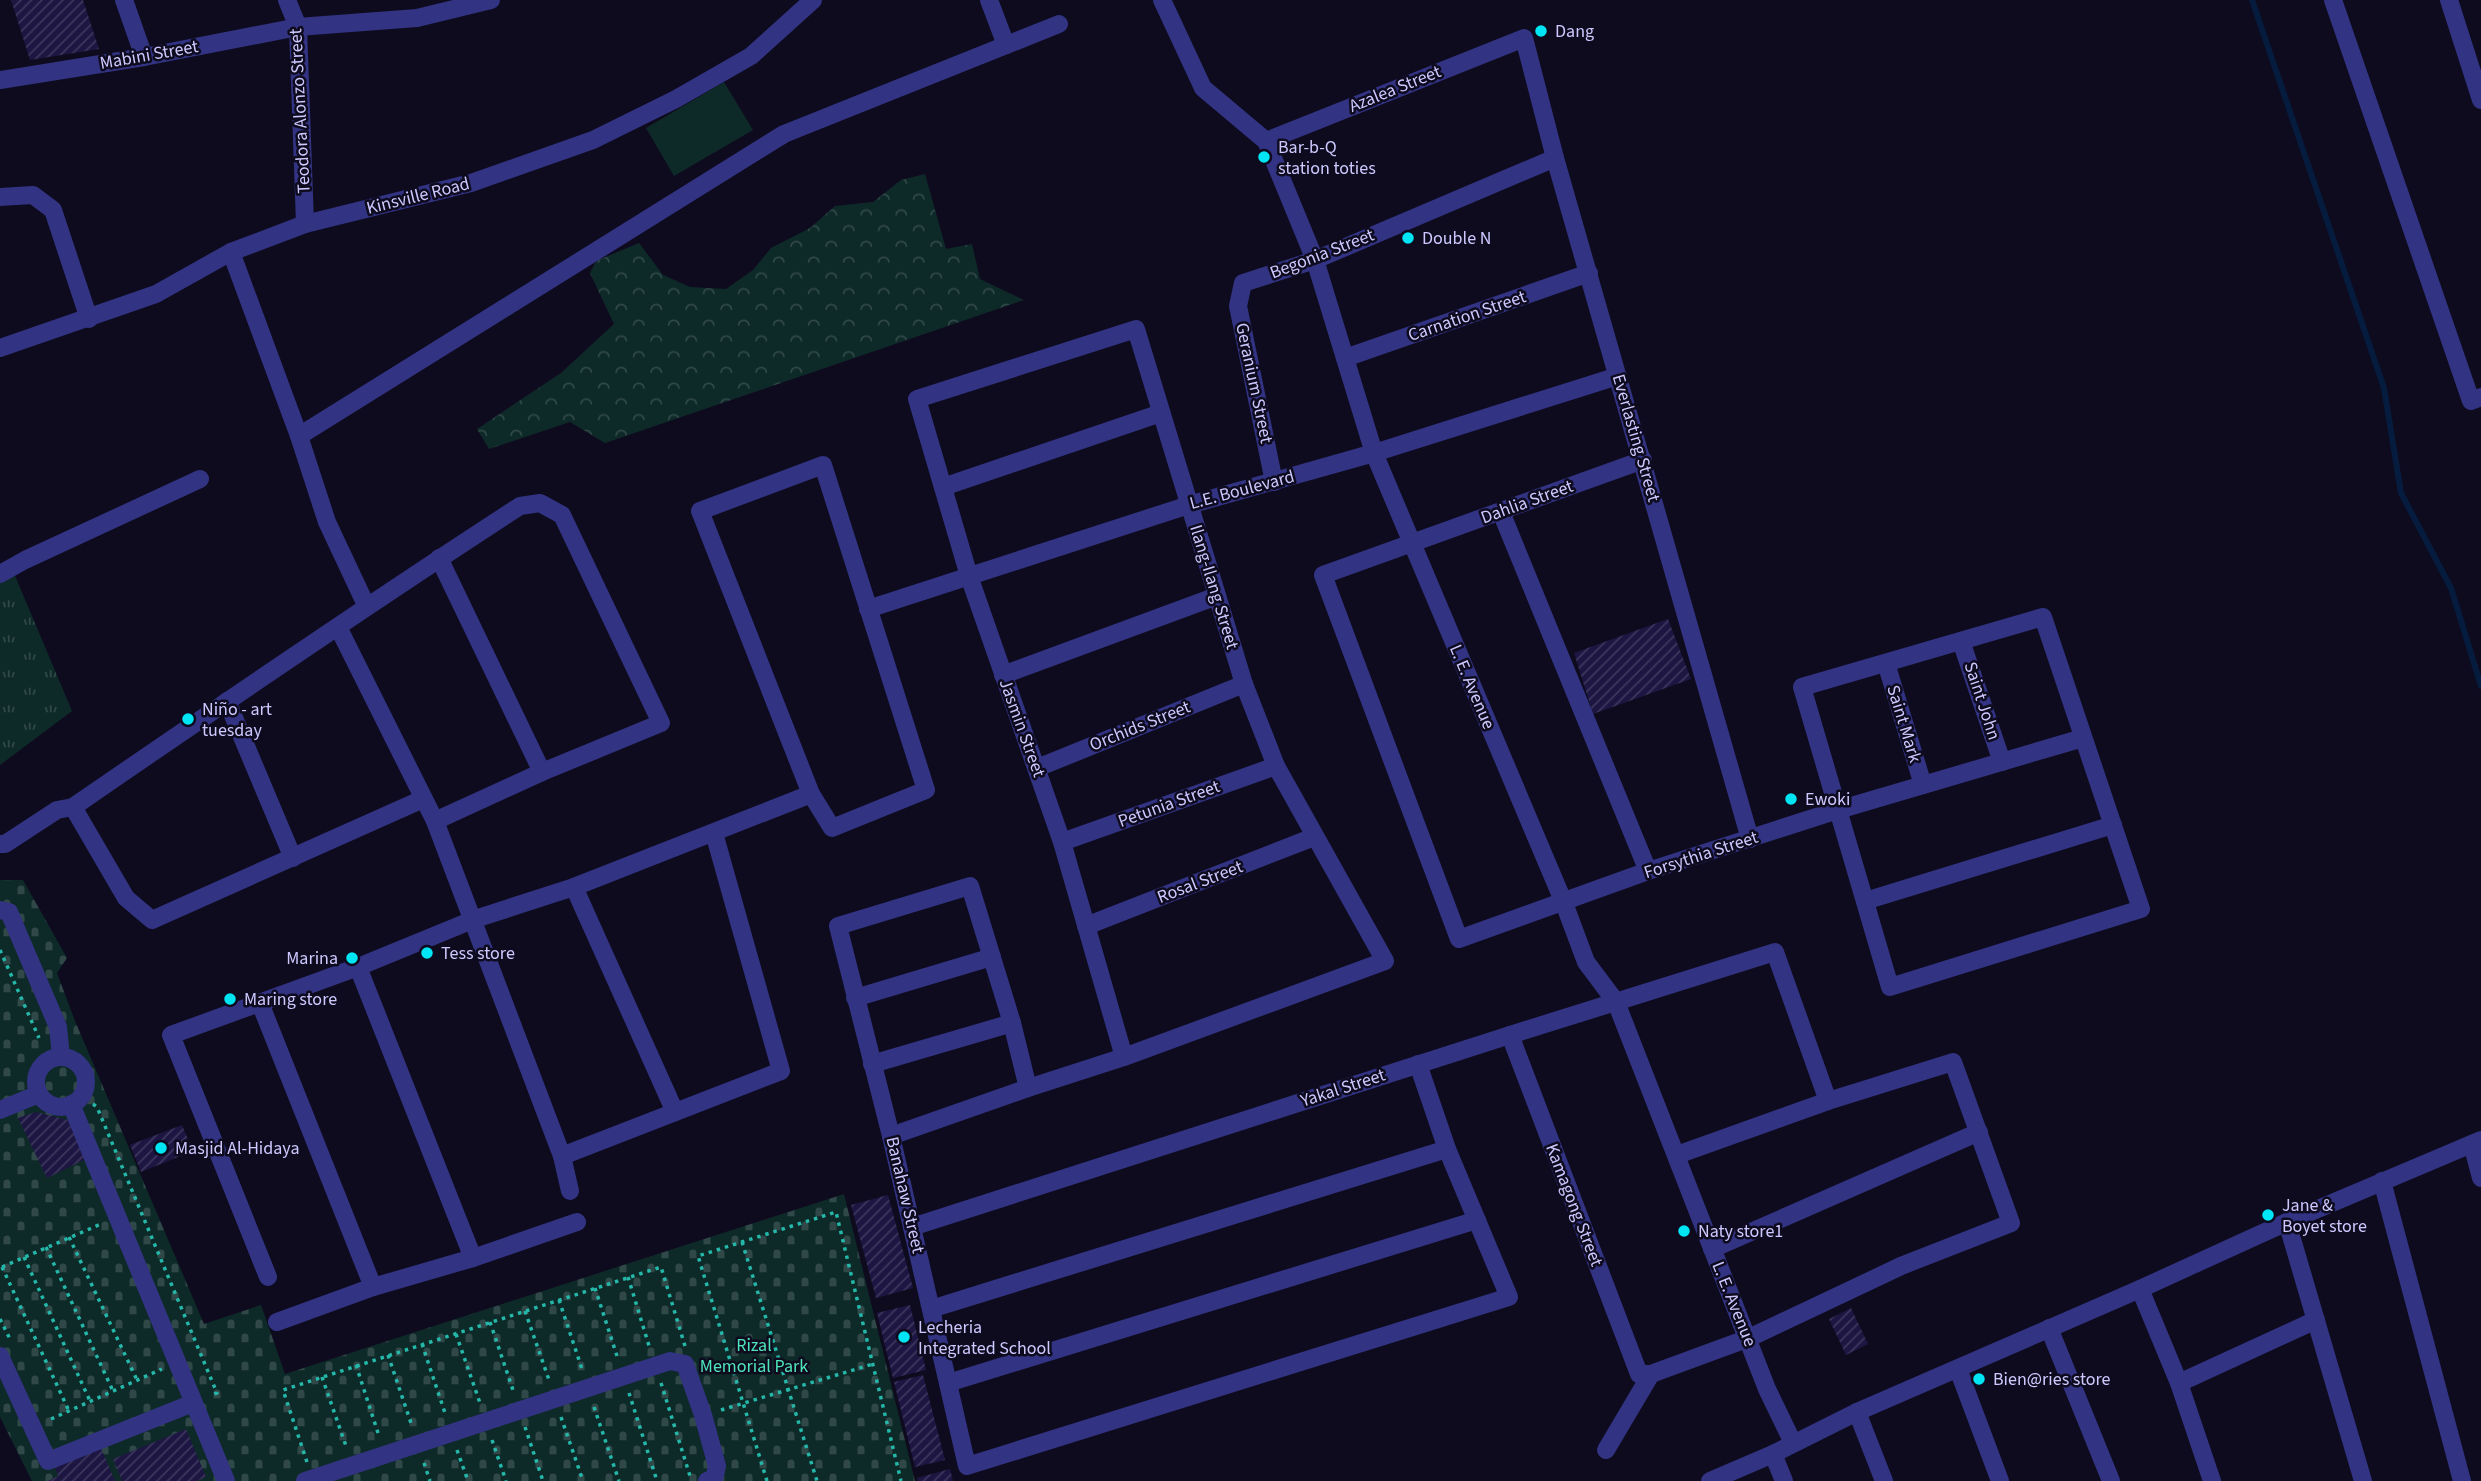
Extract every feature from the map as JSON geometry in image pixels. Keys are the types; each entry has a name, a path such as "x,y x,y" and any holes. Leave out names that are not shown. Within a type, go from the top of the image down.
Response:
{"street":[{"path":"124,0 144,57"},
{"name":"Teodora Alonzo Street","path":"287,0 298,27 305,224"},
{"name":"Kinsville Road","path":"0,348 156,294 230,252 305,224 471,183 593,140 676,99 751,56 813,0"},
{"path":"989,0 1006,45"},
{"name":"L. E. Avenue","path":"1161,0 1203,88 1266,141 1315,260 1374,453 1564,903 1586,962 1616,1002 1678,1155 1767,1389 1793,1443"},
{"path":"2333,0 2471,401 2481,397"},
{"path":"2449,0 2481,100"},
{"name":"Mabini Street","path":"0,80 144,57 298,27 417,18 486,1"},
{"path":"299,436 784,134 1059,24"},
{"name":"Azalea Street","path":"1266,141 1524,38"},
{"name":"Everlasting Street","path":"1524,38 1555,158 1750,838"},
{"name":"Begonia Street","path":"1243,283 1315,260 1555,158"},
{"path":"0,197 33,195 53,210 89,318"},
{"path":"230,252 299,436 327,522 366,605"},
{"name":"Carnation Street","path":"1345,358 1589,274"},
{"name":"Geranium Street","path":"1243,283 1238,306 1275,482"},
{"name":"Ilang-Ilang Street","path":"917,399 1136,329 1244,684 1276,766 1385,961 1124,1057"},
{"name":"L.E. Boulevard","path":"868,609 1189,505 1374,453 1618,376"},
{"name":"Jasmin Street","path":"917,399 970,576 1062,842 1124,1057"},
{"path":"943,487 1161,413"},
{"name":"Dahlia Street","path":"1564,903 1459,939 1323,575 1643,460"},
{"path":"823,465 926,790 832,828 811,794 701,511 823,465"},
{"path":"0,575 25,560 200,479"},
{"path":"0,844 5,844 57,810 73,807 338,627 366,605 520,506 540,503 562,515 661,723 542,772 435,821"},
{"path":"1501,512 1647,872"},
{"path":"439,558 542,772"},
{"path":"1003,675 1217,596"},
{"path":"2043,617 2141,909 1890,987 1802,687 1886,663 2043,617"},
{"path":"338,627 435,821 475,919 562,1156 570,1191"},
{"name":"Saint John","path":"1962,640 2002,762"},
{"name":"Saint Mark","path":"1886,663 1923,785"},
{"name":"Orchids Street","path":"1037,768 1244,684"},
{"path":"227,701 293,858"},
{"name":"Forsythia Street","path":"1564,903 1647,872 1838,810 2083,738"},
{"name":"Petunia Street","path":"1062,842 1276,766"},
{"path":"268,1277 171,1035 358,967 475,919 574,887 811,794"},
{"path":"73,807 126,898 152,920 423,799"},
{"path":"1865,901 2113,825"},
{"path":"562,1156 781,1070 714,833"},
{"name":"Rosal Street","path":"1086,926 1314,837"},
{"name":"Banahaw Street","path":"992,957 970,886 838,926 891,1136 967,1466 1509,1297 1477,1220"},
{"path":"574,887 675,1112"},
{"path":"0,910 9,912 58,1027 55,1058"},
{"name":"Yakal Street","path":"912,1227 1775,952 1828,1101"},
{"path":"855,998 992,957 1028,1088"},
{"path":"358,967 473,1258"},
{"path":"260,1003 373,1287"},
{"path":"872,1065 1012,1023"},
{"name":"Kamagong Street","path":"1510,1035 1645,1374"},
{"path":"891,1136 1124,1057"},
{"path":"55,1058 74,1060 83,1070 86,1083 76,1100 59,1106 47,1103 39,1094 36,1082 39,1069 55,1058"},
{"path":"1606,1450 1645,1374 1749,1338 1901,1266 2011,1223 1953,1062 1828,1101 1678,1155"},
{"path":"948,1383 1477,1220 1447,1149 1418,1065"},
{"path":"0,1110 39,1094"},
{"path":"76,1100 176,1363 226,1481"},
{"path":"1712,1249 1979,1132"},
{"path":"1710,1481 1773,1454 1857,1412 2287,1222 2476,1142 2481,1178"},
{"path":"931,1310 1447,1149"},
{"path":"2382,1181 2462,1481"},
{"path":"277,1322 373,1287 473,1258 577,1222"},
{"path":"2287,1222 2363,1481"},
{"path":"2140,1289 2179,1383 2212,1481"},
{"path":"2179,1383 2316,1320"},
{"path":"2049,1328 2111,1481"},
{"path":"0,1356 48,1461 193,1403"},
{"path":"308,1480 670,1361 685,1364 704,1415 718,1466 713,1479 707,1481"},
{"path":"1958,1369 2000,1481"},
{"path":"1857,1412 1884,1481"},
{"path":"1773,1454 1784,1481"}],"path":[{"path":"0,950 55,1058"},
{"path":"76,1100 97,1107 217,1393 193,1403"},
{"path":"767,1481 698,1256 836,1212 901,1481"},
{"path":"69,1411 1,1267 119,1216"},
{"path":"69,1237 137,1380"},
{"path":"742,1242 817,1481"},
{"path":"46,1247 113,1391"},
{"path":"24,1257 90,1401"},
{"path":"308,1480 283,1390 661,1267 685,1345 685,1364"},
{"path":"388,1355 430,1481"},
{"path":"33,1427 176,1363"},
{"path":"704,1415 873,1364"},
{"path":"356,1365 385,1454"},
{"path":"322,1377 352,1465"}],"green space":[{"path":"724,82 753,130 674,176 646,128"},
{"path":"925,174 946,249 972,244 980,279 1024,300 605,443 570,422 489,449 477,429 561,373 614,324 590,273 596,261 639,243 663,275 690,287 726,289 753,270 771,248 810,228 835,206 873,202 901,180"},
{"path":"13,571 72,711 0,765 0,579"},
{"name":"Rizal Memorial Park","path":"0,880 23,880 67,958 57,973 204,1324 261,1305 285,1374 844,1194 915,1481 32,1481 0,1417"}],"building":[{"path":"11,0 83,0 99,49 30,60"},
{"path":"1668,619 1691,679 1593,714 1574,653"},
{"path":"36,1112 68,1120 86,1159 47,1178 18,1118"},
{"name":"Masjid Al-Hidaya","path":"182,1125 193,1151 141,1172 130,1145"},
{"path":"888,1195 913,1288 876,1298 851,1205"},
{"path":"910,1305 926,1370 893,1378 877,1313"},
{"path":"1851,1308 1868,1344 1846,1355 1829,1319"},
{"path":"923,1375 945,1460 915,1467 894,1382"},
{"path":"186,1429 206,1477 197,1481 122,1481 113,1459"},
{"path":"101,1448 115,1481 48,1481 58,1476 55,1467"},
{"path":"950,1469 953,1481 918,1481 917,1478"}],"waterway":[{"path":"2252,0 2384,388 2401,493 2451,588 2481,686"}],"place":[{"name":"Dang","path":"1541,31"},
{"name":"Bar-b-Q station toties","path":"1264,157"},
{"name":"Double N","path":"1408,238"},
{"name":"Niño - art tuesday","path":"188,719"},
{"name":"Ewoki","path":"1791,799"},
{"name":"Tess store","path":"427,953"},
{"name":"Marina","path":"352,958"},
{"name":"Maring store","path":"230,999"},
{"name":"Masjid Al-Hidaya","path":"161,1148"},
{"name":"Jane & Boyet store","path":"2268,1215"},
{"name":"Naty store1","path":"1684,1231"},
{"name":"Lecheria Integrated School","path":"904,1337"},
{"name":"Bien@ries store","path":"1979,1379"}]}
